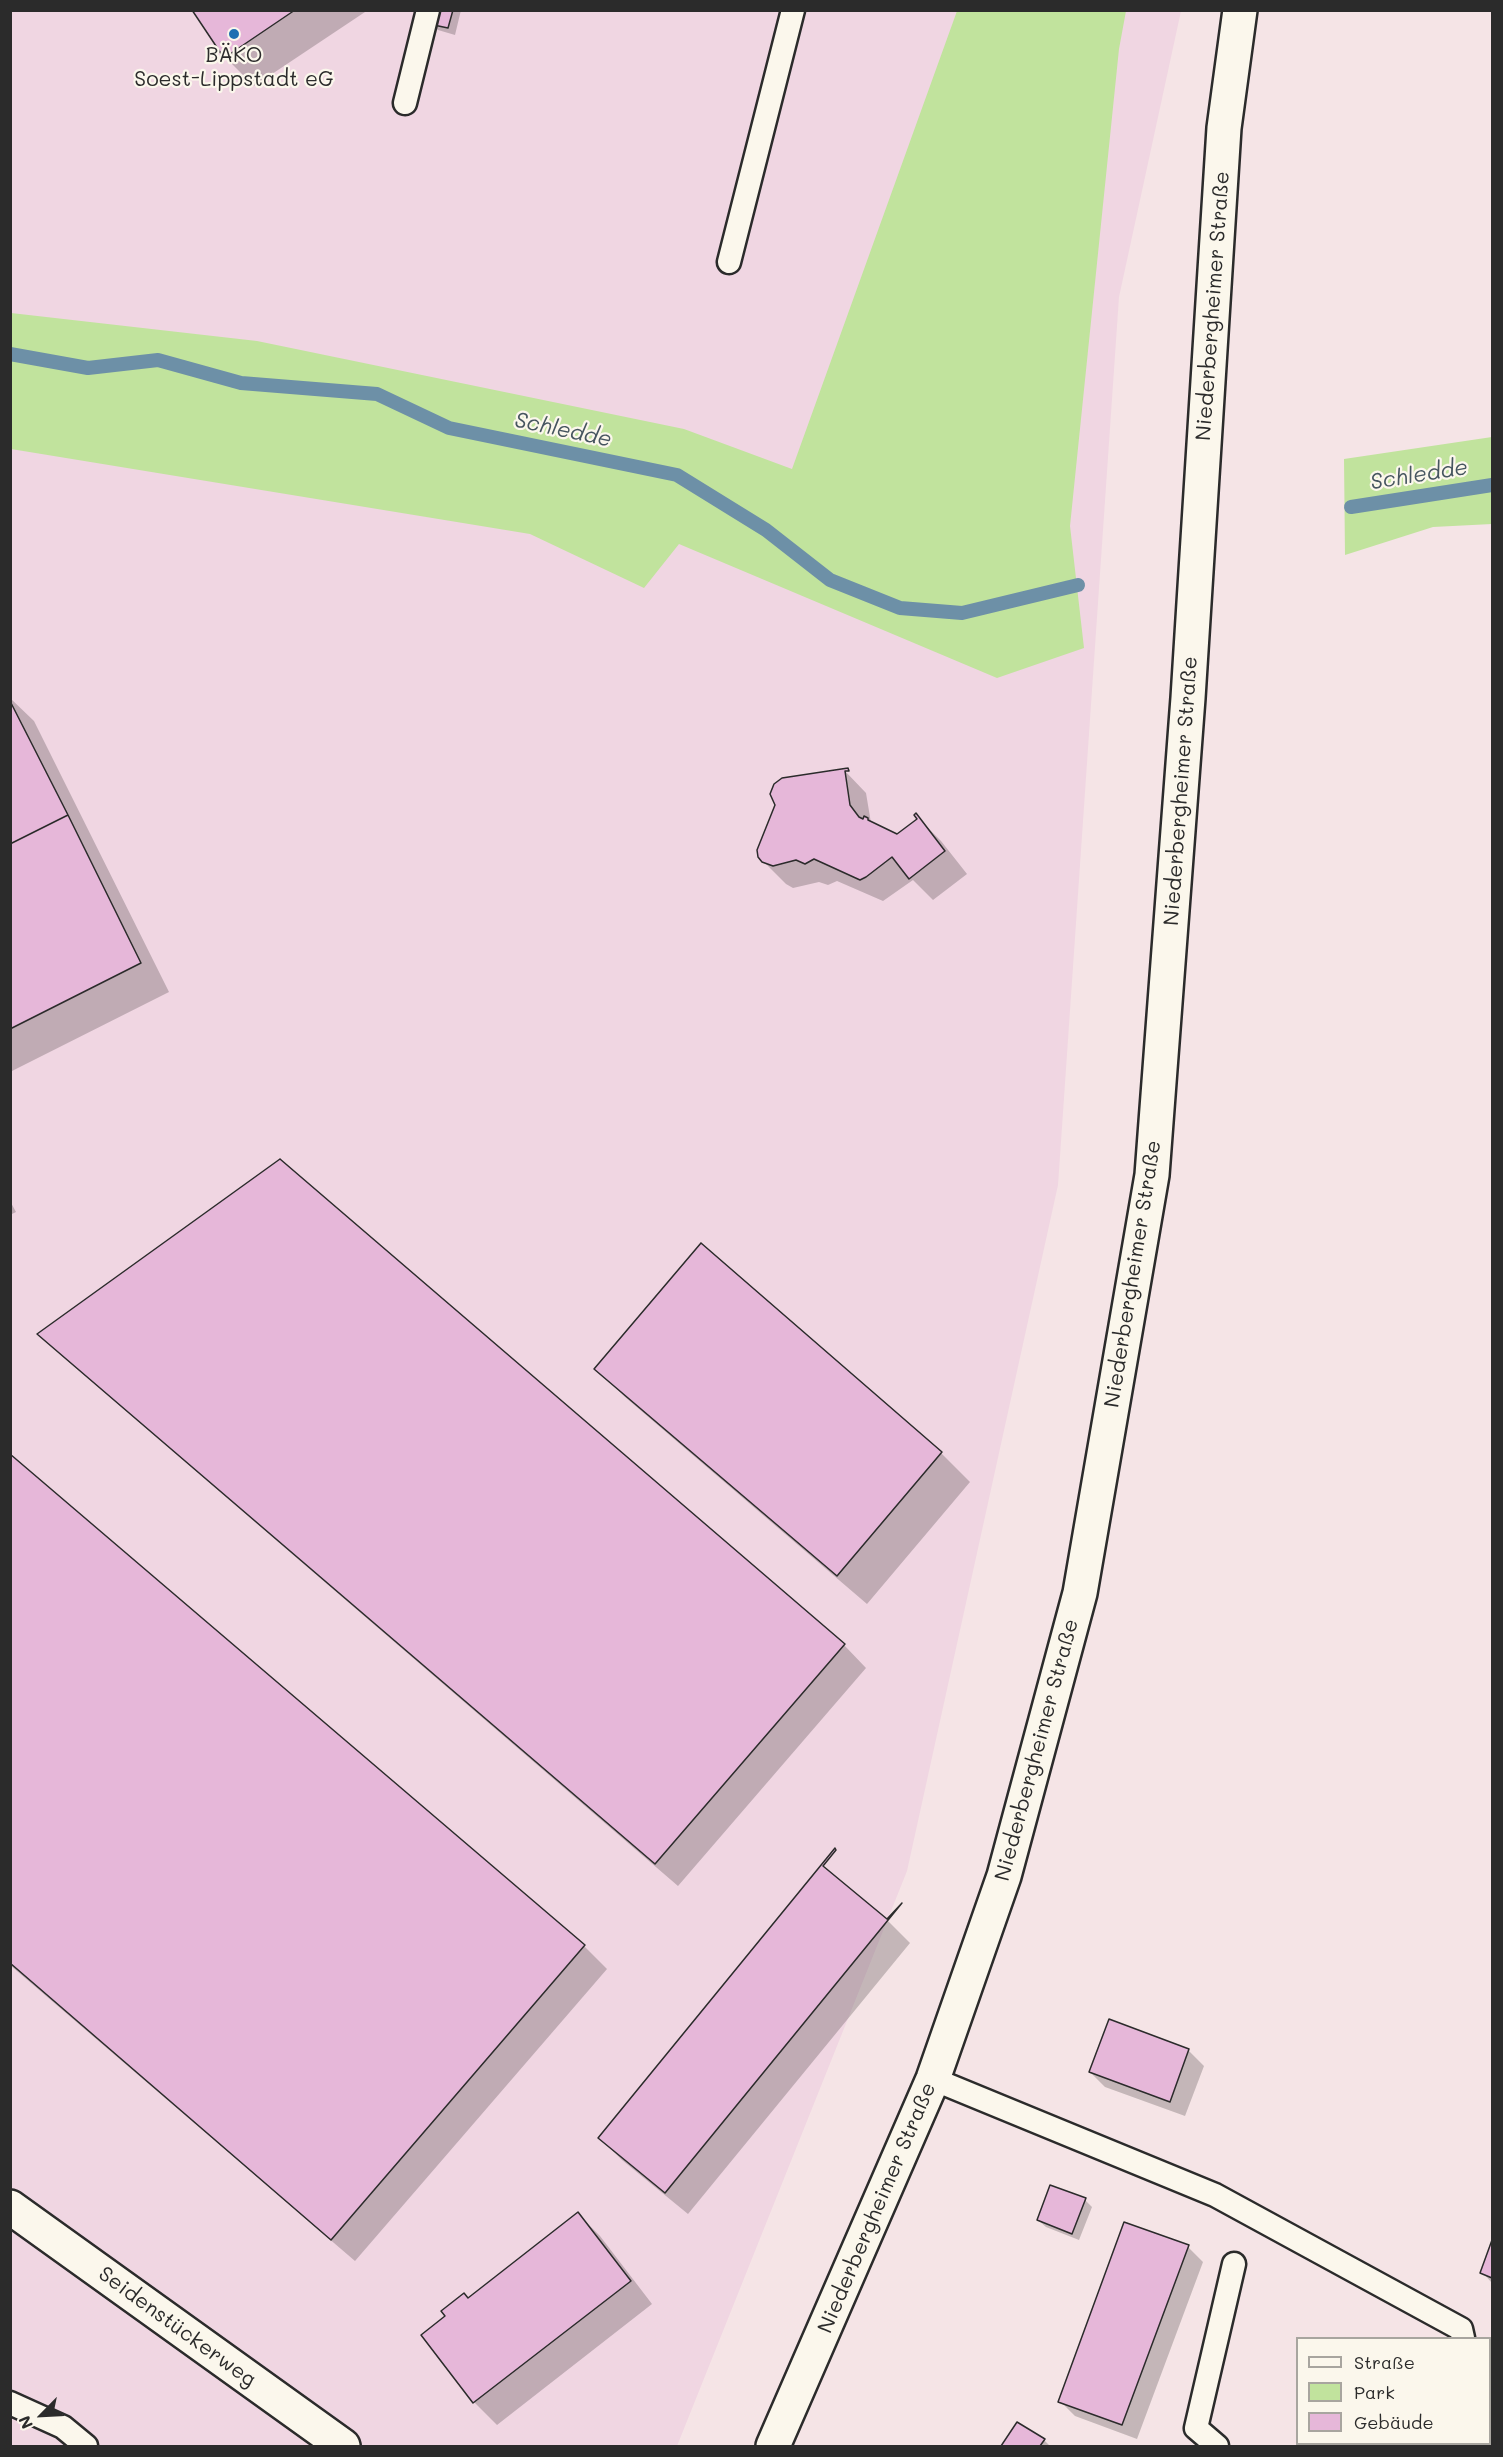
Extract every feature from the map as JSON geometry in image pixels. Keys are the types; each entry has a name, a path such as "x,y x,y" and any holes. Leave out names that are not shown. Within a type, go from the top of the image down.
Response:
{"main road":[{"name":"Niederbergheimer Straße","path":"773,2446 933,2079 1004,1876 1080,1593 1152,1175 1188,698 1224,128 1240,10"},
{"name":"Seidenstückerweg","path":"10,2207 343,2446"}],"lane":[{"path":"405,103 428,10"},
{"path":"729,262 793,10"},
{"path":"933,2079 1215,2195 1461,2329 1463,2337"},
{"path":"1217,2446 1196,2428 1234,2264"},
{"path":"10,2403 63,2427 86,2446"}],"shaded area":[{"path":"11,11 1181,11 1119,297 1058,1185 907,1871 677,2446 11,2446"}],"green space":[{"path":"957,11 1126,11 1119,49 1070,526 1084,648 997,678 679,544 644,588 530,534 11,449 11,313 257,341 684,429 792,469"},
{"path":"1492,437 1492,524 1433,527 1345,555 1344,459"}],"building":[{"name":"BÄKO Soest-Lippstadt eG","path":"192,10 295,10 224,58"},
{"path":"432,10 453,10 448,28 429,24"},
{"path":"10,701 68,815 10,844"},
{"path":"848,768 849,771 845,771 850,805 859,817 863,819 864,816 897,834 917,819 914,815 916,813 945,851 909,879 892,857 860,880 814,859 805,864 796,860 773,866 762,862 757,850 775,805 770,794 774,784 782,778"},
{"path":"68,815 141,963 10,1029 10,844"},
{"path":"280,1159 845,1644 655,1864 37,1334"},
{"path":"701,1243 942,1452 837,1576 594,1369"},
{"path":"10,1454 585,1945 331,2240 10,1963"},
{"path":"835,1848 836,1850 823,1866 887,1919 902,1903 665,2193 598,2138"},
{"path":"1109,2019 1189,2049 1170,2102 1089,2072"},
{"path":"1050,2185 1086,2198 1072,2234 1037,2220"},
{"path":"578,2212 631,2281 473,2403 421,2335 445,2316 441,2311 464,2293 468,2298"},
{"path":"1124,2222 1189,2245 1122,2425 1058,2402"},
{"path":"1492,2240 1492,2278 1480,2273"},
{"path":"1017,2422 1045,2439 1040,2446 1001,2446"}],"waterway":[{"name":"Schledde","path":"10,354 88,368 158,360 241,383 377,394 449,428 677,475 766,530 830,580 900,608 962,613 1078,585"},
{"name":"Schledde","path":"1351,507 1492,485"}],"place":[{"name":"BÄKO Soest-Lippstadt eG","path":"234,34"}]}
